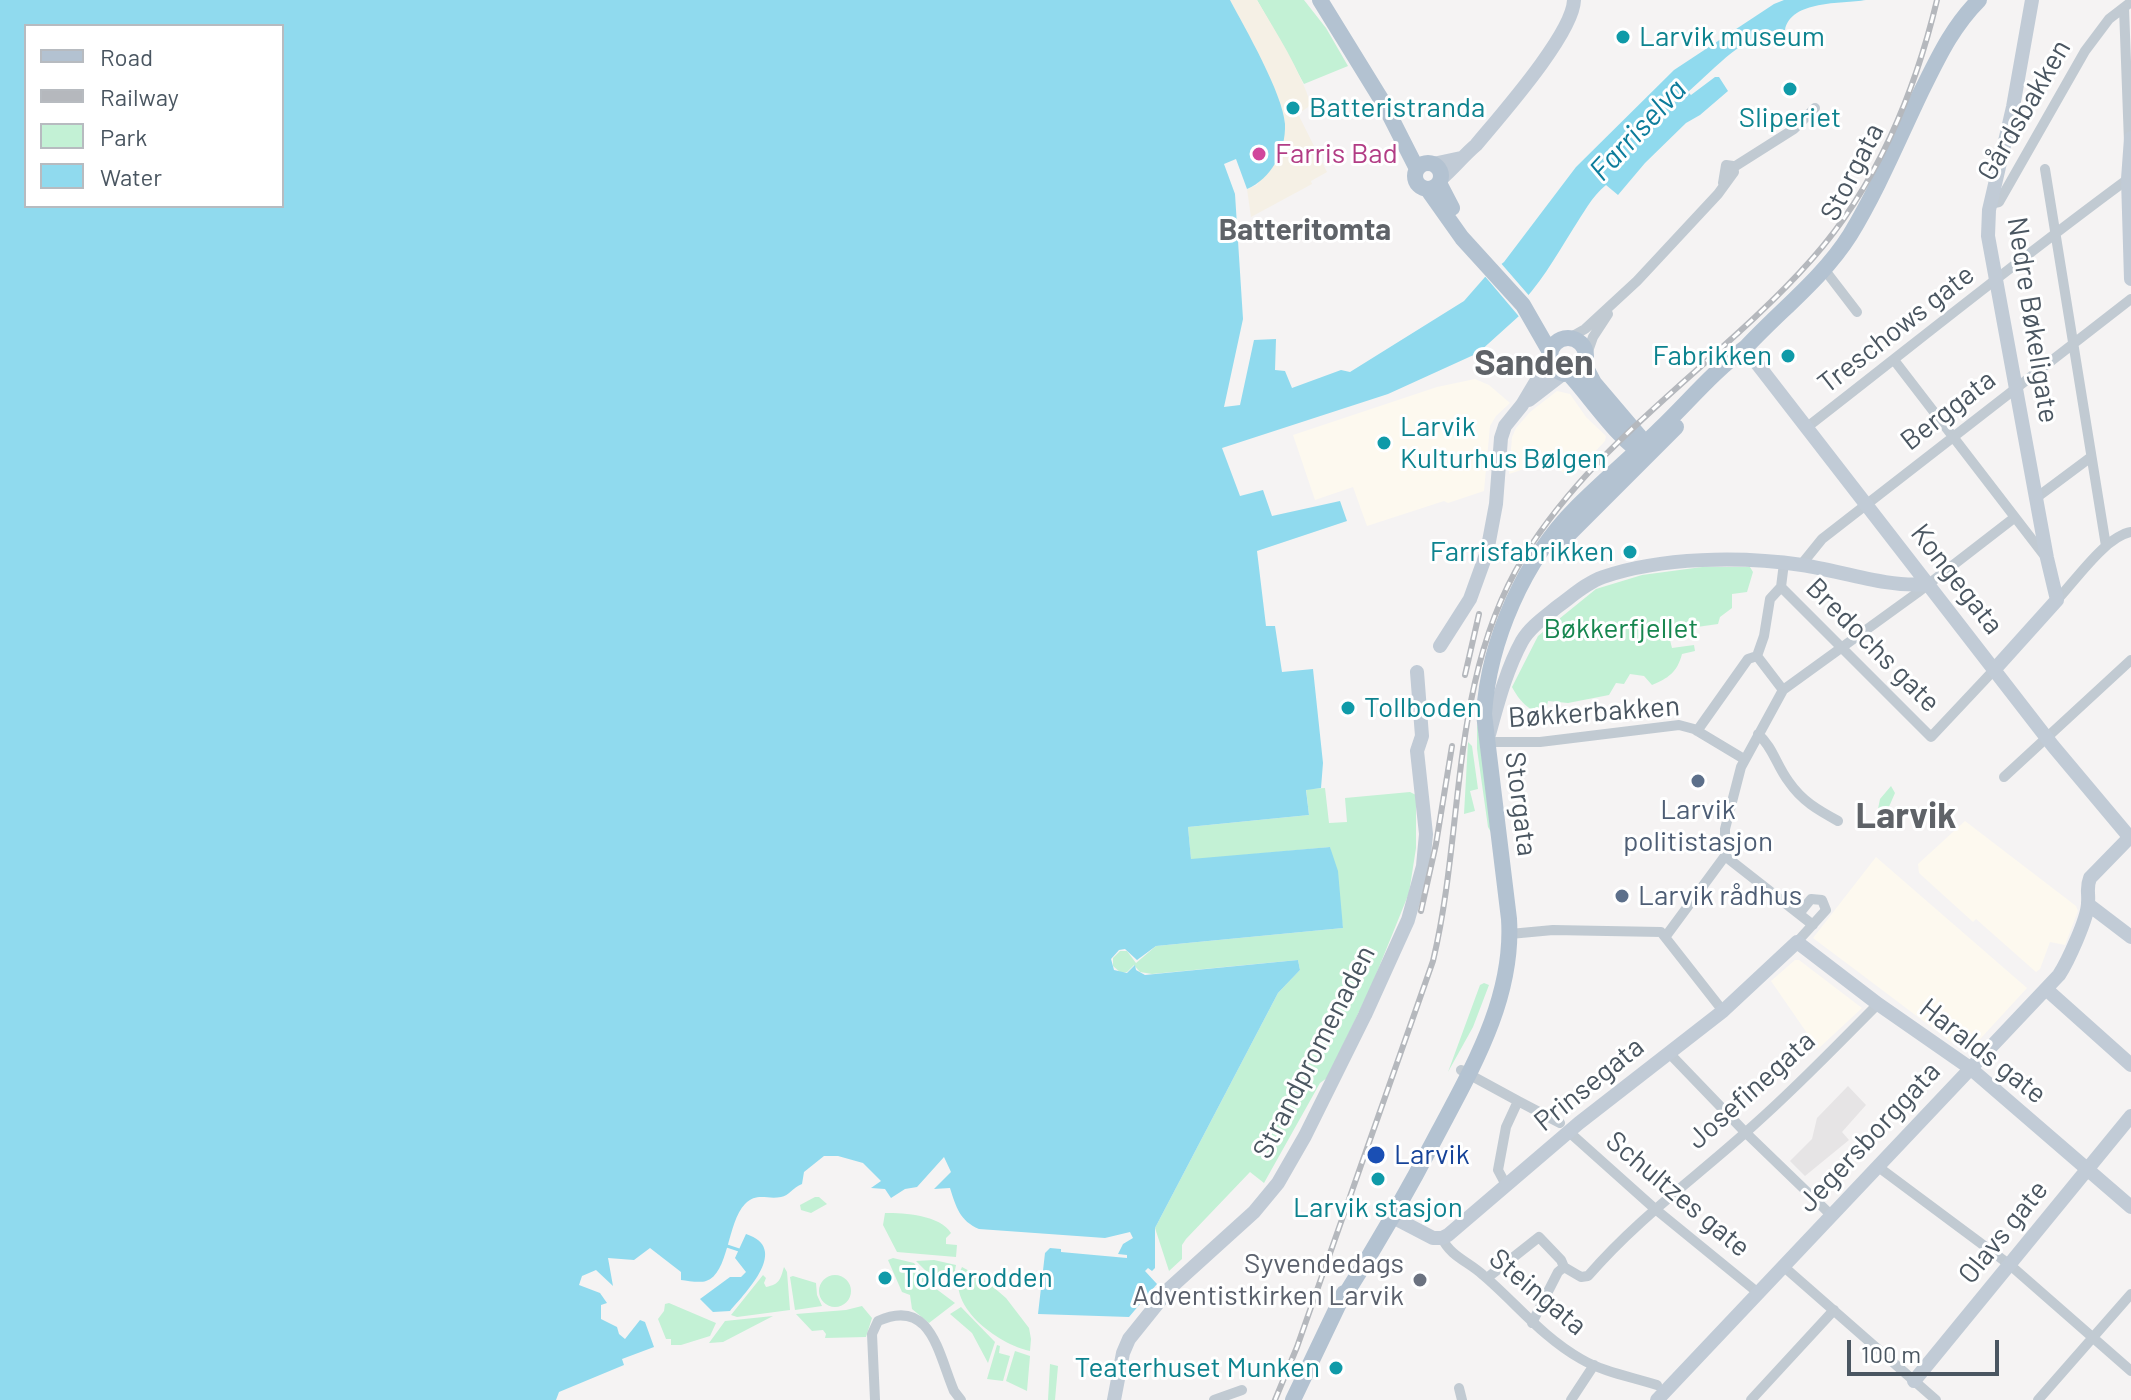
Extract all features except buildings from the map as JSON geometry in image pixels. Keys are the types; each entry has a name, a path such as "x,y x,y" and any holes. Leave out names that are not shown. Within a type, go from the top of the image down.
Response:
{"main road":[{"path":"1320,0 1431,175 1462,238 1558,347 1556,369 1566,374 1644,450"},
{"path":"1431,175 1456,167 1483,136 1561,36 1572,14 1574,0"},
{"name":"Storgata","path":"1293,1400 1342,1300 1488,1035 1497,1003 1508,961 1510,934 1487,742 1493,699 1492,664 1510,614 1547,557 1580,520 1726,362 1745,348 1824,269 1848,239 1946,42 1960,19 1979,0"},
{"name":"Nedre Bøkeligate","path":"2032,0 2005,146 1990,204 1988,236 2057,600"},
{"path":"2130,145 2131,279"},
{"path":"1440,646 1470,599 1487,552 1505,426 1522,405 1558,347 1581,342 1594,383 1644,450"},
{"name":"Kongegata","path":"1745,348 2045,736 2130,838"},
{"path":"1522,405 1566,374 1579,370 1585,359"},
{"path":"1493,699 1523,639 1545,616 1601,578 1683,562 1729,560 1801,565 1898,585 1927,584"},
{"path":"1994,670 2057,600"},
{"name":"Strandpromenaden","path":"1114,1400 1129,1339 1170,1288 1254,1212 1278,1183 1305,1136 1408,920 1423,866 1426,834 1417,751 1422,736 1417,672"},
{"name":"Jegersborggata","path":"1664,1394 2064,968 2089,905 2087,891 2090,878 2130,838"},
{"path":"2089,905 2131,937"},
{"name":"Haralds gate","path":"1797,942 1878,1004 1970,1068 2131,1207"},
{"name":"Prinsegata","path":"1442,1238 1506,1185 1565,1128 1723,1011 1797,942"},
{"path":"2046,989 2131,1065"},
{"name":"Olavs gate","path":"1914,1381 2131,1116"},
{"path":"1389,1215 1433,1238 1442,1238"}],"street":[{"path":"2128,5 2130,145"},
{"name":"Gårdsbakken","path":"1990,204 1999,202 2085,51 2109,19 2128,5"},
{"path":"1558,347 1616,302 1718,194 1723,183 1734,172 1734,167 1794,129 1815,108"},
{"path":"2045,169 2106,546"},
{"name":"Treschows gate","path":"1806,428 2128,179"},
{"path":"1824,269 1857,312"},
{"name":"Berggata","path":"1801,565 1822,539 1865,504 2131,299"},
{"path":"1585,359 1593,337 1616,302"},
{"path":"1894,360 2047,558"},
{"path":"2036,498 2091,457"},
{"path":"1666,936 1725,856 1725,829 1744,759 1783,690 2014,518"},
{"path":"2057,600 2106,546 2122,533 2131,532"},
{"path":"1757,656 1770,599 1781,587 1784,563"},
{"name":"Bredochs gate","path":"1781,587 1931,737 1994,670"},
{"path":"1757,656 1783,690"},
{"path":"1697,731 1748,659 1757,656"},
{"path":"2004,777 2131,660"},
{"name":"Bøkkerbakken","path":"1487,742 1540,742 1679,725 1697,731 1744,759"},
{"path":"1758,734 1766,741 1788,781 1806,803 1838,821"},
{"path":"1725,856 1813,925 1826,910 1822,900 1811,899 1799,914"},
{"name":"Prinsegata","path":"1797,942 1813,925"},
{"path":"1510,934 1553,930 1655,930 1666,936 1723,1011"},
{"name":"Josefinegata","path":"1564,1267 1581,1277 1588,1276 1654,1208 1745,1132 1878,1004"},
{"path":"1669,1053 1831,1215"},
{"name":"Schultzes gate","path":"1465,1072 1565,1128 1654,1208 1757,1292"},
{"path":"1506,1185 1498,1170 1506,1127 1518,1101"},
{"path":"1877,1166 2010,1265 2131,1371"},
{"path":"1487,1278 1539,1237 1564,1267 1552,1282 1532,1323"},
{"name":"Steingata","path":"1442,1238 1446,1247 1487,1278 1532,1323 1565,1349 1594,1365 1664,1394"},
{"path":"1783,1266 1936,1400"},
{"path":"2038,1400 2131,1294"},
{"path":"1751,1400 1834,1310"},
{"path":"875,1400 872,1334 878,1321 902,1314 918,1318 927,1326 954,1391 961,1400"},
{"path":"1571,1400 1594,1365"},
{"path":"1459,1388 1462,1400"},
{"path":"1214,1400 1242,1390"}],"shaded area":[{"path":"1475,379 1489,385 1510,403 1490,426 1484,491 1367,526 1353,487 1315,500 1293,435 1437,387"},
{"path":"1557,391 1570,394 1586,417 1606,436 1605,441 1571,477 1545,462 1509,474 1512,437 1516,428 1530,412"},
{"path":"1965,821 2076,906 2078,911 2065,945 2050,942 2036,972 1976,919 1973,922 1919,873 1918,864"},
{"path":"1876,857 2027,988 1970,1050 1954,1044 1813,938"},
{"path":"1795,960 1862,1008 1818,1049 1771,981"},
{"path":"1848,1086 1866,1105 1842,1132 1849,1140 1805,1176 1790,1161 1812,1139 1817,1118"}],"green space":[{"path":"1257,0 1304,0 1326,28 1348,66 1304,84"},
{"name":"Bøkkerfjellet","path":"1702,567 1750,567 1753,572 1747,592 1732,594 1732,608 1720,617 1718,624 1690,628 1689,632 1669,636 1672,648 1694,645 1695,651 1682,654 1675,670 1667,677 1652,685 1644,676 1630,674 1624,684 1616,683 1609,695 1568,703 1548,701 1545,714 1525,705 1512,687 1538,636 1596,589 1642,575"},
{"path":"1477,720 1492,834 1488,827 1477,749"},
{"path":"1468,742 1472,746 1478,789 1470,791 1475,811 1464,814"},
{"path":"1891,786 1895,793 1888,809 1878,809 1880,799"},
{"path":"1325,788 1329,823 1347,822 1345,798 1410,792 1416,795 1416,848 1409,893 1371,987 1327,1078 1320,1083 1264,1183 1250,1172 1186,1239 1182,1245 1182,1259 1169,1271 1155,1228 1278,993 1300,970 1298,960 1152,974 1140,972 1134,965 1121,973 1113,966 1113,958 1120,951 1127,951 1136,963 1156,946 1343,928 1330,847 1191,860 1188,827 1309,815 1306,789"},
{"path":"1480,985 1489,985 1473,1027 1448,1072"},
{"path":"815,1197 827,1204 811,1213 801,1210 800,1205"},
{"path":"885,1213 912,1215 939,1222 951,1233 946,1238 946,1244 957,1245 956,1257 897,1252 883,1225"},
{"path":"893,1258 914,1263 931,1285 955,1303 929,1323 912,1309 910,1295 902,1292 888,1260"},
{"path":"934,1260 956,1265 954,1275 929,1274 916,1261"},
{"path":"784,1267 790,1310 737,1317 731,1315 763,1275 766,1287 771,1286 779,1281"},
{"path":"962,1267 984,1279 1006,1298 1029,1328 1030,1351 1003,1340 977,1321 960,1295 958,1281"},
{"path":"835,1275 847,1279 851,1291 847,1303 835,1307 823,1303 819,1291 823,1279"},
{"path":"790,1277 816,1283 822,1306 795,1310"},
{"path":"665,1304 716,1323 710,1336 671,1345 671,1339 666,1339 658,1319"},
{"path":"862,1306 872,1318 866,1337 825,1338 823,1330 812,1331 796,1314 846,1310"},
{"path":"961,1307 995,1342 988,1363 972,1333 950,1314"},
{"path":"773,1316 723,1342 709,1343 725,1321"},
{"path":"997,1345 1000,1346 999,1353 1010,1356 1003,1381 987,1379"},
{"path":"1015,1351 1030,1356 1027,1391 1006,1381"},
{"path":"1050,1364 1058,1366 1055,1400 1048,1400"}],"sand":[{"name":"Batteristranda","path":"1230,0 1257,0 1287,52 1311,105 1298,114 1327,172 1311,181 1312,184 1251,217 1247,189 1257,185 1285,121 1270,81"}],"water":[{"name":"Farriselva","path":"0,0 1230,0 1278,96 1285,134 1280,154 1270,171 1247,189 1236,159 1224,164 1235,194 1243,319 1224,407 1240,405 1254,340 1276,339 1275,370 1285,371 1292,388 1341,370 1350,372 1464,301 1485,277 1504,262 1576,167 1674,70 1774,4 1784,0 1866,0 1818,5 1797,13 1789,20 1785,30 1771,31 1745,43 1688,92 1691,95 1715,77 1719,77 1728,91 1686,123 1618,195 1606,185 1601,189 1539,281 1515,310 1519,316 1478,353 1388,394 1222,448 1240,496 1263,490 1272,516 1340,501 1347,521 1257,551 1266,626 1275,626 1282,672 1313,669 1323,763 1321,788 1306,790 1309,815 1188,827 1191,859 1330,847 1338,871 1343,928 1156,946 1137,960 1125,949 1119,950 1111,959 1114,970 1127,973 1135,965 1136,970 1145,975 1298,960 1300,970 1278,993 1155,1228 1155,1268 1145,1271 1157,1284 1129,1317 1038,1314 1045,1253 1050,1248 1061,1249 1061,1252 1127,1258 1127,1255 1118,1254 1123,1244 1133,1238 1130,1232 1105,1238 979,1229 963,1218 950,1188 934,1189 951,1172 944,1157 917,1187 905,1189 891,1198 885,1189 871,1188 881,1181 863,1163 838,1156 824,1156 804,1172 802,1184 786,1195 758,1197 745,1204 739,1212 719,1269 706,1281 681,1280 681,1272 650,1248 634,1260 608,1258 613,1286 596,1270 582,1276 579,1285 600,1293 607,1303 601,1305 601,1319 617,1327 625,1339 640,1320 645,1322 654,1347 622,1359 624,1365 559,1392 556,1400 0,1400"},
{"path":"746,1234 759,1241 764,1249 765,1259 761,1270 730,1311 713,1312 700,1299 730,1277 741,1277 746,1272 735,1258"}],"pier":[{"path":"1499,261 1532,299 1520,311 1522,320 1483,274"}],"waterway":[{"path":"727,1246 739,1250"}],"railway":[{"path":"1275,1400 1297,1347 1433,961 1443,910 1470,704 1482,654 1499,605 1523,558 1586,475 1776,297 1835,231 1874,170 1890,137 1917,69 1937,0"},
{"path":"1465,675 1479,614"},
{"path":"1421,911 1452,746"}],"place":[{"name":"Larvik museum","path":"1623,37"},
{"name":"Sliperiet","path":"1790,89"},
{"name":"Batteristranda","path":"1293,108"},
{"name":"Farris Bad","path":"1259,154"},
{"name":"Fabrikken","path":"1788,356"},
{"name":"Larvik Kulturhus Bølgen","path":"1384,443"},
{"name":"Farrisfabrikken","path":"1630,552"},
{"name":"Tollboden","path":"1348,708"},
{"name":"Larvik politistasjon","path":"1698,781"},
{"name":"Larvik rådhus","path":"1622,896"},
{"name":"Larvik","path":"1376,1155"},
{"name":"Larvik stasjon","path":"1378,1179"},
{"name":"Tolderodden","path":"885,1278"},
{"name":"Syvendedags Adventistkirken Larvik","path":"1420,1280"},
{"name":"Teaterhuset Munken","path":"1336,1368"}],"district":[{"name":"Batteritomta","path":"1305,230"},
{"name":"Sanden","path":"1534,363"},
{"name":"Larvik","path":"1906,816"}]}
